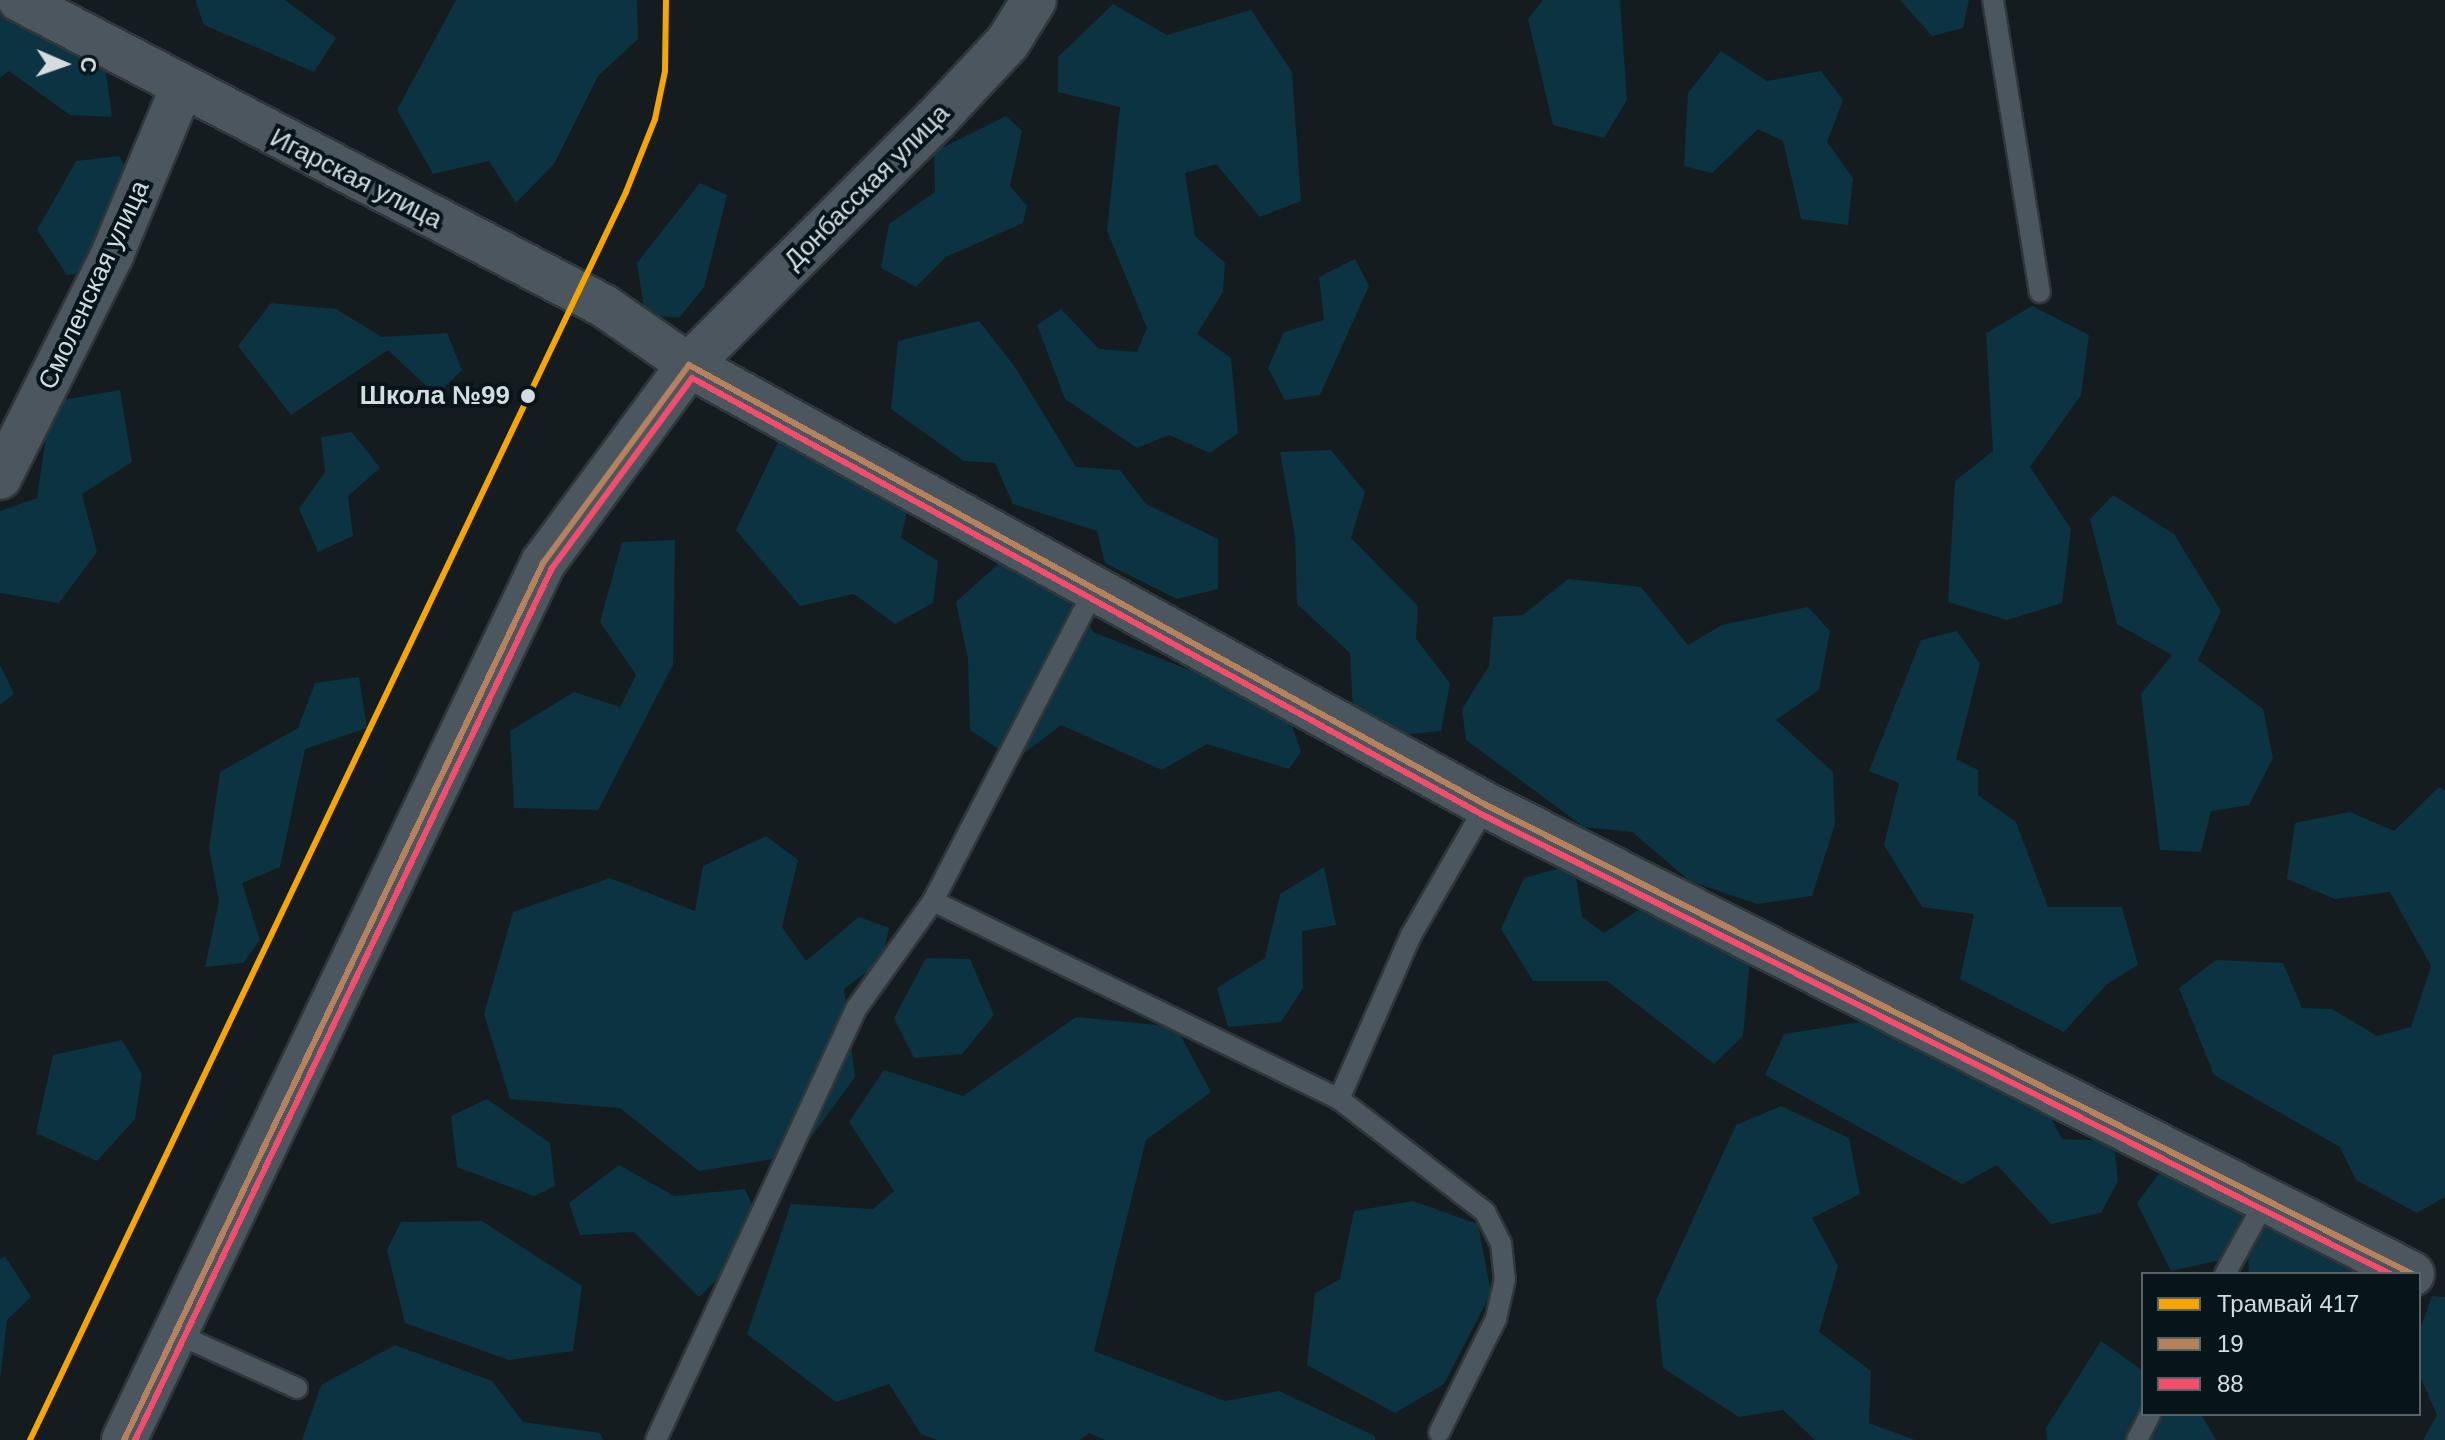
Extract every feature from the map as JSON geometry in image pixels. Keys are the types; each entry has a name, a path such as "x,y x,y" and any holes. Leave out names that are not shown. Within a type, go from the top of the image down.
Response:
{"street":[{"name":"Игарская улица","path":"19,0 181,89 604,306 689,365"},
{"name":"Донбасская улица","path":"124,1440 543,563 689,365 935,120 1008,42 1034,0"},
{"name":"Смоленская улица","path":"0,478 112,255 181,89"},
{"path":"689,365 1486,805 2408,1272"},
{"path":"2421,1279 2445,1291"}],"lane":[{"path":"1993,0 2040,292"},
{"path":"656,1440 856,1009 933,901 1095,588"},
{"path":"1339,1099 1411,935 1486,805"},
{"path":"933,901 1339,1099 1485,1212 1501,1243 1505,1279 1496,1319 1439,1433"},
{"path":"2226,1272 2266,1200"},
{"path":"175,1333 297,1388"},
{"path":"2137,1440 2149,1416"}],"shaded area":[{"path":"195,0 285,0 336,38 314,72 204,25"},
{"path":"456,0 637,0 638,39 598,76 554,164 516,203 489,161 433,174 397,110"},
{"path":"1543,0 1620,0 1627,100 1604,138 1553,125 1528,19"},
{"path":"1900,0 1969,0 1963,28 1932,36"},
{"path":"0,4 104,58 112,117 70,115 9,71 0,78"},
{"path":"1113,4 1167,35 1251,10 1292,72 1301,201 1260,217 1216,164 1185,173 1195,236 1225,263 1223,292 1197,334 1231,358 1238,433 1210,453 1169,435 1137,448 1065,399 1037,325 1061,309 1099,349 1137,352 1147,328 1107,231 1120,107 1058,92 1058,57"},
{"path":"1721,51 1767,81 1821,71 1843,100 1827,142 1853,178 1848,225 1801,219 1783,141 1758,129 1712,173 1684,166 1688,93"},
{"path":"1006,116 1022,131 1010,186 1027,206 1023,223 946,257 916,287 881,268 889,224 935,192 934,152"},
{"path":"119,156 144,199 119,269 67,275 37,230 76,161"},
{"path":"700,183 727,195 704,287 680,317 645,316 637,263"},
{"path":"1355,259 1369,286 1320,395 1285,400 1268,368 1284,332 1324,320 1319,277"},
{"path":"271,303 336,309 382,337 447,333 462,370 436,395 388,350 291,415 238,346"},
{"path":"2032,306 2089,335 2081,395 2030,467 2071,529 2062,603 2007,620 1948,602 1955,481 1993,451 1986,333"},
{"path":"979,321 1015,367 1076,467 1120,470 1146,504 1218,539 1218,589 1177,599 1105,563 1097,531 1013,504 995,463 964,461 891,409 898,341"},
{"path":"120,390 132,462 82,494 97,552 59,603 0,593 0,511 37,498 51,402"},
{"path":"352,432 380,468 348,496 353,536 318,552 299,509 325,472 321,437"},
{"path":"782,434 916,472 901,538 938,561 933,603 895,624 854,594 800,606 736,530"},
{"path":"1331,450 1365,492 1351,538 1418,606 1416,639 1450,683 1441,731 1382,737 1353,711 1350,653 1297,604 1295,537 1280,452"},
{"path":"2113,495 2174,534 2221,611 2198,660 2263,709 2273,758 2249,805 2211,811 2201,852 2160,850 2141,694 2172,655 2117,624 2090,519"},
{"path":"675,540 673,665 598,810 514,808 510,731 574,692 620,707 636,675 600,622 622,542"},
{"path":"1007,556 1072,586 1093,632 1286,708 1301,752 1289,769 1207,744 1162,770 1061,725 1015,760 970,730 968,659 956,602"},
{"path":"1568,579 1641,587 1688,645 1722,625 1808,607 1830,631 1819,690 1776,720 1833,772 1835,824 1812,896 1757,904 1690,881 1632,832 1584,827 1466,740 1462,709 1489,666 1493,617 1523,615"},
{"path":"1957,631 1980,664 1956,759 1978,770 1978,795 2016,822 2048,907 2122,907 2138,965 2107,984 2064,1032 1960,979 1974,914 1922,907 1884,845 1899,783 1869,771 1921,640"},
{"path":"0,665 14,694 0,705"},
{"path":"359,677 367,728 305,749 280,867 242,883 260,940 243,963 205,967 219,901 209,848 220,772 298,728 315,683"},
{"path":"2439,787 2445,791 2445,1197 2417,1213 2356,1180 2340,1147 2214,1075 2179,988 2216,960 2283,963 2302,1008 2332,1009 2377,1036 2411,1027 2431,966 2390,892 2335,899 2287,879 2295,823 2350,812 2394,831"},
{"path":"766,836 798,860 782,927 806,961 859,917 889,928 882,960 844,989 855,1077 798,1155 699,1171 620,1108 510,1099 484,1014 513,912 610,878 695,911 703,866"},
{"path":"1574,864 1582,917 1604,933 1649,903 1751,949 1743,1036 1714,1064 1607,981 1533,981 1501,929 1524,878"},
{"path":"1324,867 1336,925 1302,931 1303,988 1281,1022 1228,1027 1217,988 1265,958 1280,894"},
{"path":"926,958 970,959 994,1015 962,1054 914,1058 894,1018"},
{"path":"1076,1017 1176,1027 1211,1092 1146,1140 1094,1351 1225,1401 1279,1391 1375,1436 1375,1440 1105,1440 1089,1433 1080,1440 937,1440 921,1434 889,1384 836,1402 747,1334 791,1204 873,1209 894,1191 849,1122 884,1070 963,1096"},
{"path":"1885,1018 2041,1099 2062,1139 2114,1141 2118,1181 2101,1213 2051,1224 1997,1165 1962,1184 1765,1075 1784,1034"},
{"path":"122,1040 142,1074 135,1119 97,1161 36,1133 53,1055"},
{"path":"487,1099 550,1143 555,1186 534,1196 457,1167 451,1116"},
{"path":"1781,1106 1849,1138 1860,1194 1812,1218 1838,1266 1819,1332 1871,1371 1869,1423 1915,1440 1815,1440 1783,1410 1739,1417 1663,1368 1656,1300 1736,1125"},
{"path":"619,1165 674,1196 745,1189 765,1233 699,1297 634,1232 580,1235 569,1203"},
{"path":"2164,1167 2388,1272 2249,1272 2248,1254 2171,1271 2137,1203"},
{"path":"1413,1201 1478,1224 1491,1293 1444,1384 1395,1413 1307,1365 1315,1293 1340,1279 1354,1211"},
{"path":"482,1221 582,1286 573,1351 509,1360 405,1323 387,1250 401,1222"},
{"path":"5,1256 31,1297 7,1320 0,1380 0,1259"},
{"path":"2432,1296 2445,1297 2445,1440 2423,1440 2437,1415 2421,1379 2421,1326"},
{"path":"2101,1341 2141,1370 2141,1416 2202,1416 2216,1440 2047,1440 2046,1428"},
{"path":"395,1345 492,1381 523,1422 600,1433 603,1440 302,1440 321,1385"}],"tram line":[{"name":"417","path":"30,1440 626,192 655,119 665,71 666,0"}],"transit line":[{"name":"19","path":"124,1440 543,563 689,365 1486,805 2408,1272"},
{"name":"88","path":"135,1440 552,568 692,378 1481,814 2386,1272"}],"place":[{"name":"Школа №99","path":"528,396"}]}
